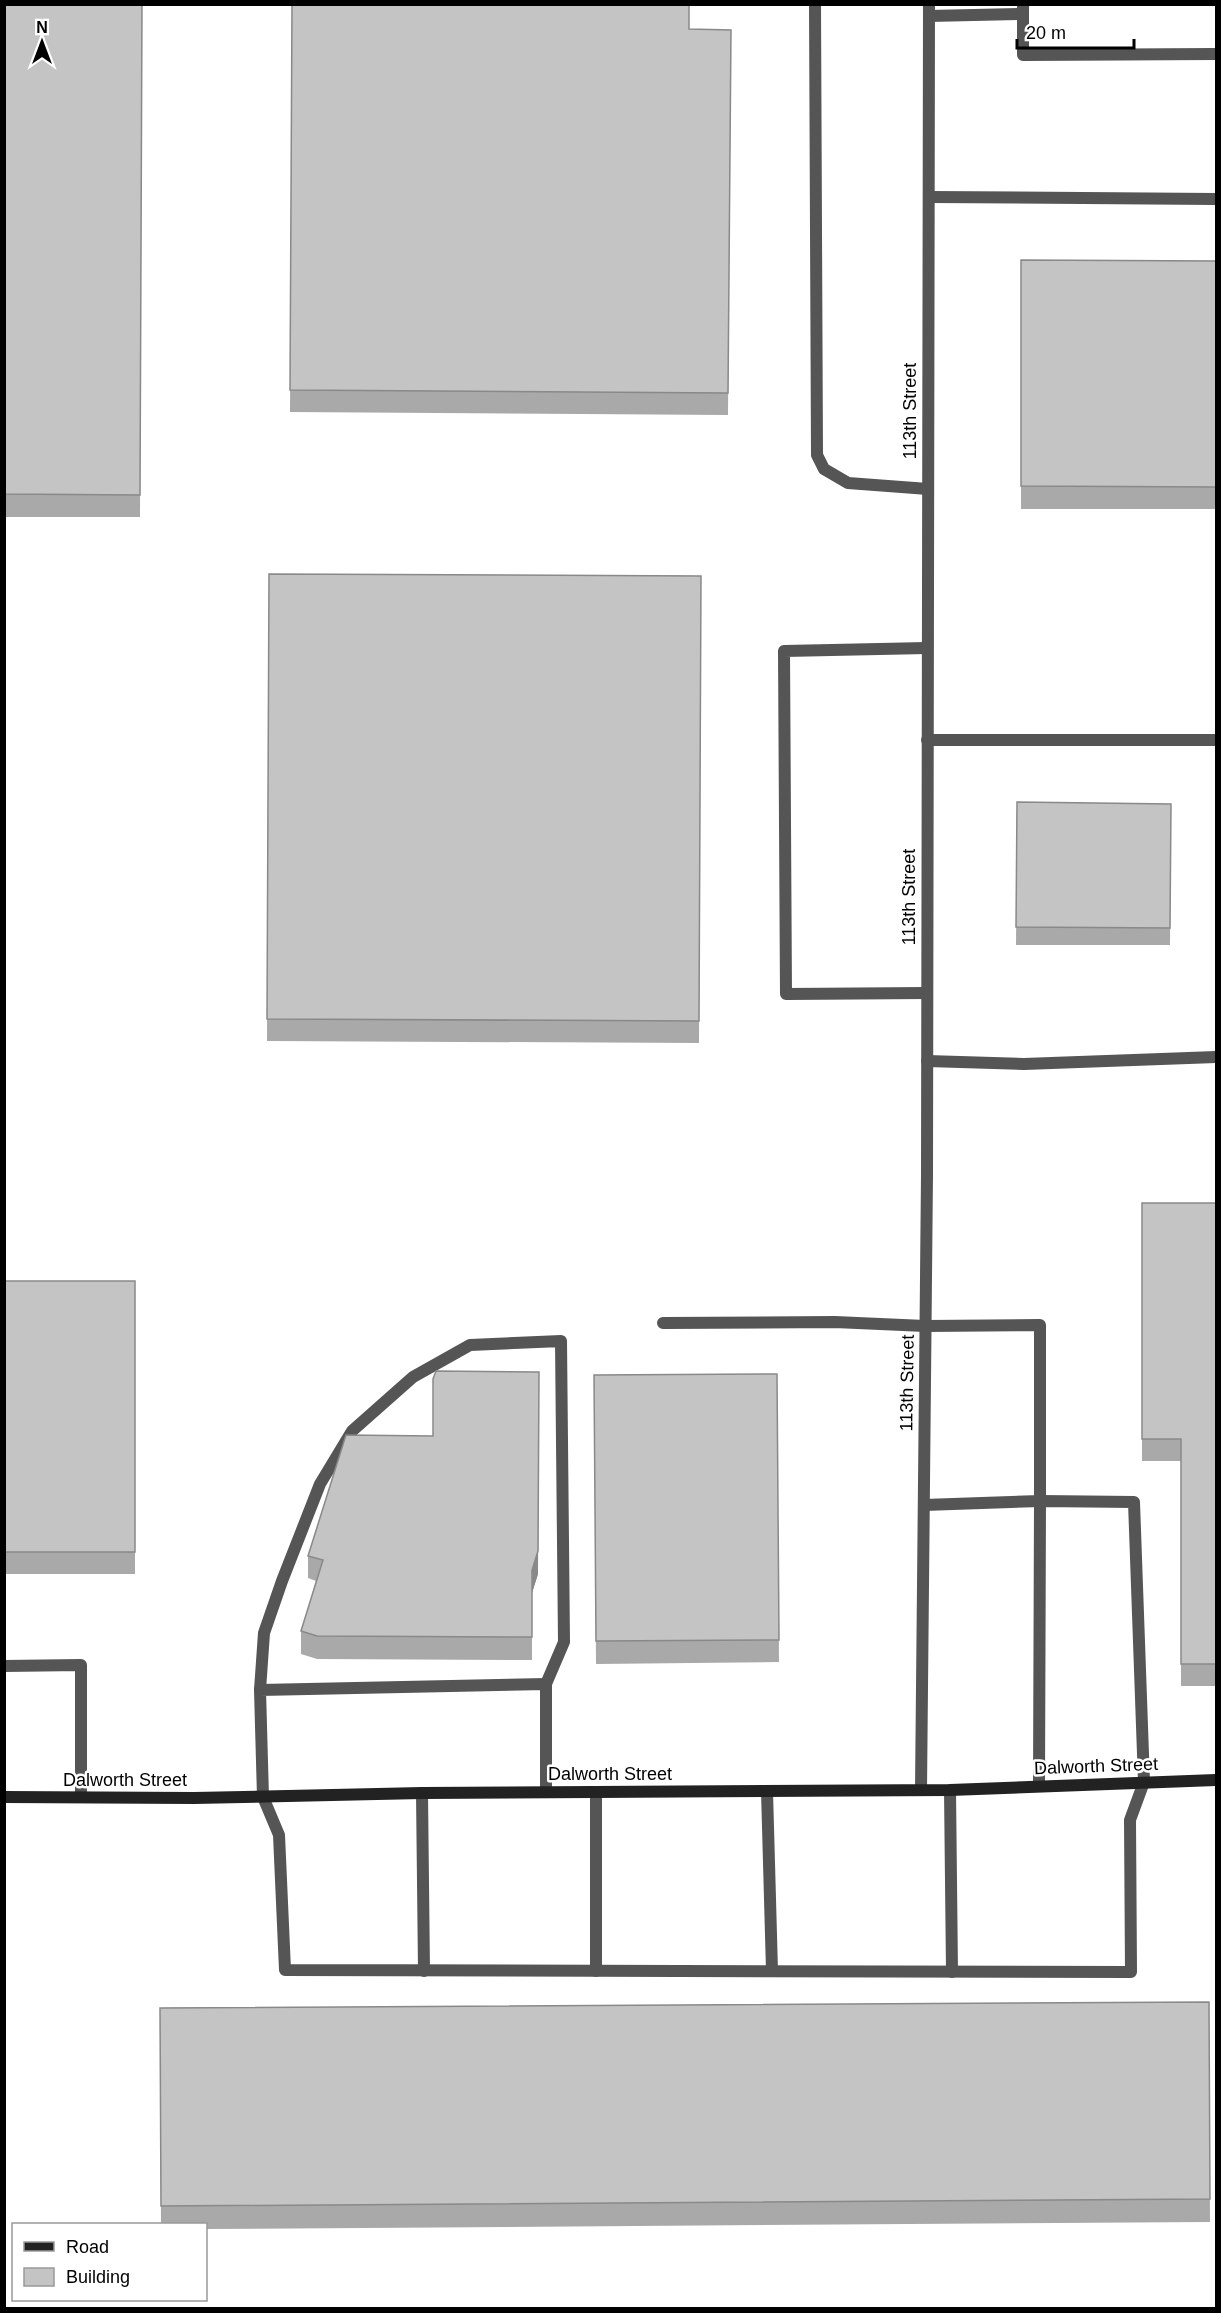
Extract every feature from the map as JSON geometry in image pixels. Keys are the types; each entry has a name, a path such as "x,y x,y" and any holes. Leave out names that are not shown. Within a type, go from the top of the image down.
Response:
{"street":[{"path":"815,4 817,455 824,468 849,483 928,489"},
{"path":"929,10 1023,9 1023,55 1216,54"},
{"name":"113th Street","path":"921,1790 927,1061 929,10"},
{"path":"928,197 1216,199"},
{"path":"927,648 784,651 784,663 786,994 927,993"},
{"path":"927,740 1216,740"},
{"path":"927,1061 1024,1064 1216,1057"},
{"path":"663,1323 835,1322 925,1326 1040,1325 1039,1786"},
{"path":"546,1792 546,1684 564,1642 561,1341 470,1345 413,1377 352,1431 320,1484 264,1633 260,1690 263,1797 279,1835 285,1970 1131,1972 1130,1820 1144,1782 1134,1502 924,1505"},
{"path":"4,1666 81,1665 81,1797"},
{"path":"260,1690 546,1684"},
{"name":"Dalworth Street","path":"4,1797 263,1797 596,1791 950,1790 1216,1780"},
{"path":"950,1790 952,1972"},
{"path":"596,1791 596,1971"},
{"path":"767,1791 772,1971"},
{"path":"422,1793 424,1971"}],"building":[{"path":"4,4 142,4 140,495 4,494"},
{"path":"292,4 689,4 689,29 731,30 728,393 290,390"},
{"path":"1021,260 1216,261 1216,487 1021,486"},
{"path":"269,574 701,576 699,1021 267,1019"},
{"path":"1017,802 1171,804 1170,928 1016,927"},
{"path":"1142,1203 1216,1203 1216,1664 1181,1664 1181,1439 1142,1439"},
{"path":"4,1281 135,1281 135,1552 4,1552"},
{"path":"436,1371 539,1372 538,1551 532,1570 532,1637 317,1636 301,1631 323,1560 308,1556 346,1435 433,1436 433,1379"},
{"path":"777,1374 779,1640 596,1641 594,1375"},
{"path":"1209,2002 1210,2199 161,2206 160,2008"}]}
